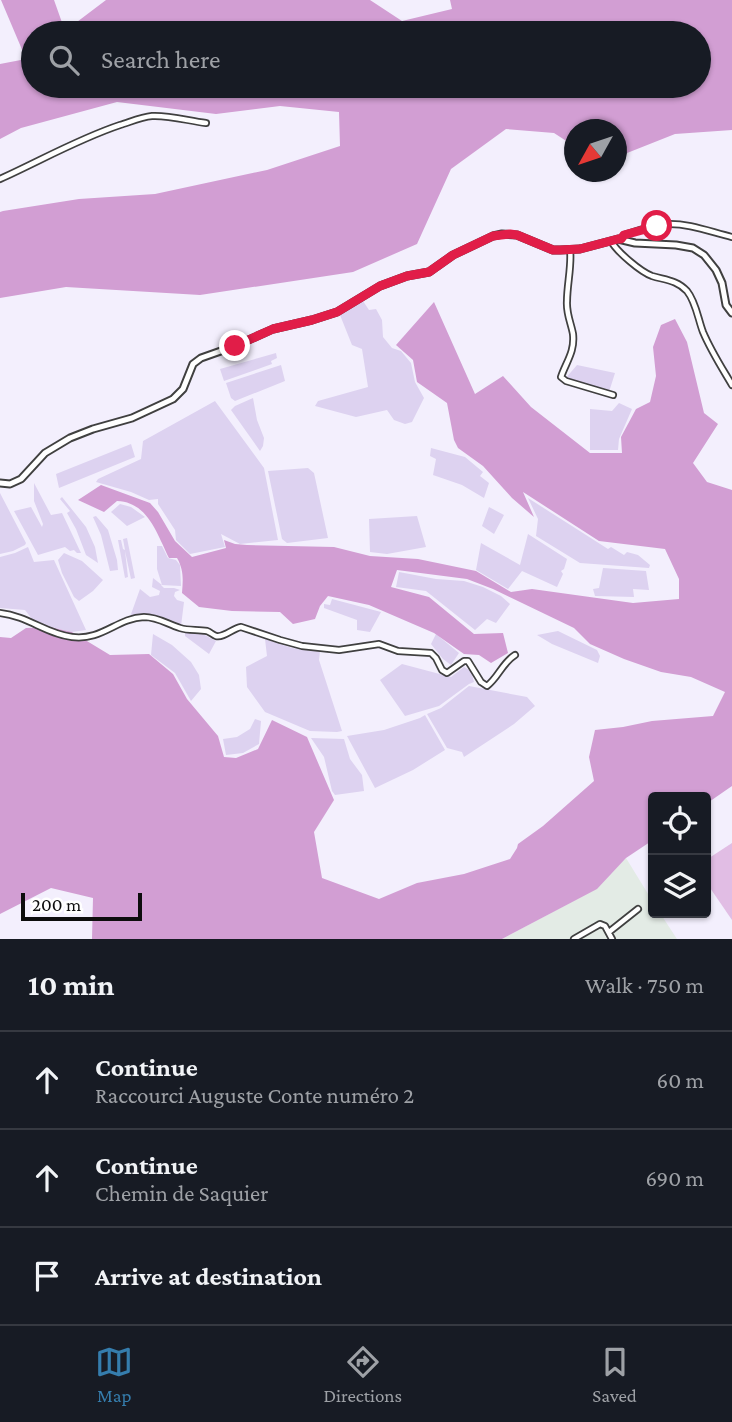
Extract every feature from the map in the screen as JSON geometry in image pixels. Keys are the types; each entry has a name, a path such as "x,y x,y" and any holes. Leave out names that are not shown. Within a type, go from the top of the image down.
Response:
{"street":[{"path":"0,179 99,132 138,119 154,116 206,123"},
{"path":"621,239 624,235 671,224 732,237"},
{"path":"0,483 10,484 20,480 45,453 70,438 126,421 173,400 183,389 193,364 201,358 273,329 337,312 380,286 407,276 429,272 453,255 493,236 517,235 553,250 570,250 621,239 635,243 693,248 716,270 722,283 726,305 732,313"},
{"path":"611,240 616,248 641,269 654,277 672,281 687,292 713,354 732,385"},
{"path":"570,250 566,304 573,340 569,362 561,377 566,381 613,395"},
{"path":"0,613 21,617 57,634 72,637 93,636 128,620 145,617 163,620 184,629 206,631 220,637 241,627 302,646 339,650 379,644 398,651 431,653 447,673 468,661 481,682 487,686 515,654"},
{"path":"609,932 638,909"},
{"path":"574,939 600,925 605,926 612,939"}],"shaded area":[{"path":"1,0 54,0 61,21 21,21 21,47"},
{"path":"106,0 370,0 402,21 78,21"},
{"path":"450,0 732,0 732,130 675,134 627,153 627,119 564,119 564,140 554,133 506,129 451,169 417,244 353,272 200,295 66,287 0,298 0,212 79,199 155,194 267,170 340,146 339,112 280,106 216,114 117,102 21,128 0,139 0,64 21,60 21,98 711,98 711,21 402,21 452,9"},
{"path":"363,301 369,310 376,309 382,320 383,337 411,363 415,382 424,398 412,422 405,424 394,420 387,410 356,417 315,406 318,401 368,387 362,349 352,345 340,315"},
{"path":"434,302 475,394 503,376 531,407 590,453 622,453 621,437 636,409 650,402 656,376 653,347 661,325 675,319 687,342 704,413 718,424 693,463 707,482 732,490 732,786 711,801 711,792 648,792 648,843 626,858 597,889 502,939 92,939 93,898 51,888 0,914 0,637 11,638 26,628 50,627 72,632 110,655 149,654 173,674 187,699 218,736 224,757 236,758 258,749 272,720 307,737 334,800 314,832 322,878 379,899 417,883 464,874 510,859 518,844 594,781 589,757 595,730 652,721 713,716 725,692 691,677 661,672 624,659 590,644 574,628 467,579 397,570 391,587 429,597 474,634 503,633 508,653 491,663 479,655 464,654 434,633 369,605 328,596 315,619 293,624 280,612 199,607 182,593 179,562 177,558 169,558 144,513 128,503 117,501 104,512 78,500 101,485 150,503 175,541 192,557 226,548 224,540 247,545 334,547 370,556 418,559 476,571 511,592 532,589 633,603 679,599 679,579 665,549 599,541 523,492 534,517 512,498 483,466 458,448 447,403 417,382 413,360 396,345"},
{"path":"276,353 277,358 271,361 272,364 224,381 220,369"},
{"path":"281,365 285,381 235,401 231,398 226,383"},
{"path":"577,365 615,373 609,392 565,379"},
{"path":"253,398 264,438 260,451 231,410"},
{"path":"215,401 264,468 278,540 240,544 221,534 225,547 190,554 176,540 175,530 158,504 158,499 149,500 96,482 141,459 143,441"},
{"path":"619,403 632,409 619,439 618,450 590,450 590,409 612,411"},
{"path":"131,444 135,457 59,488 56,474"},
{"path":"431,448 465,457 483,472 480,476 489,483 484,498 462,485 433,475 436,459 430,456"},
{"path":"308,468 314,473 328,538 287,543 282,539 268,471"},
{"path":"34,483 51,515 62,513 81,553 65,547 38,555 14,511 31,507 42,527 34,501"},
{"path":"0,493 26,543 13,551 0,554"},
{"path":"62,497 86,527 95,547 98,563 86,555 67,513 70,511 60,499"},
{"path":"528,498 608,549 611,547 624,555 627,552 638,555 650,565 649,568 580,563 536,536 538,519"},
{"path":"120,504 131,507 145,517 127,526 111,512"},
{"path":"489,507 504,515 494,534 482,526"},
{"path":"96,516 108,530 118,570 110,571 101,535 93,517"},
{"path":"417,516 426,547 387,554 370,552 369,519"},
{"path":"528,534 567,559 557,587 522,571 508,589 476,570 481,543 520,565"},
{"path":"127,538 135,578 131,579 125,551 128,577 125,578 118,540 121,540 125,550 123,539"},
{"path":"157,546 162,546 168,558 176,560 180,565 181,586 161,585 164,588 180,590 175,592 174,596 184,602 181,626 165,620 130,617 140,589 150,597 159,595 160,591 152,587 153,578 162,585 157,569"},
{"path":"28,547 34,562 54,560 86,630 72,632 47,626 32,619 25,610 0,608 0,557"},
{"path":"64,553 82,561 103,580 79,601 74,597 62,573 58,560"},
{"path":"603,568 646,571 649,590 633,589 634,597 595,596 593,589 599,588"},
{"path":"399,572 464,581 501,596 510,604 496,623 487,619 475,630 426,591 396,587"},
{"path":"332,599 381,612 370,632 357,630 357,620 324,608 324,604 330,605"},
{"path":"558,631 597,650 600,656 598,663 537,635"},
{"path":"185,633 201,633 216,641 209,654 185,636"},
{"path":"153,634 172,645 191,662 199,675 201,689 191,701 175,673 151,655"},
{"path":"436,634 459,653 451,665 431,644"},
{"path":"265,639 292,648 320,651 319,660 342,731 310,731 265,712 247,687 246,667 267,656"},
{"path":"402,664 451,677 464,667 471,671 474,682 439,706 405,716 380,680"},
{"path":"469,686 527,697 535,706 514,724 464,757 462,752 447,748 427,714 441,708"},
{"path":"425,715 445,750 413,770 375,788 347,736 384,730"},
{"path":"255,719 261,721 259,744 243,753 226,755 223,739 237,737 250,729"},
{"path":"311,738 344,739 350,759 362,775 364,791 335,795 324,757"},
{"path":"732,843 732,920 711,889 711,857"},
{"path":"626,858 648,894 648,918 663,918 677,939 502,939 596,889"}],"route":[{"path":"235,346 273,329 337,312 380,286 407,276 429,272 453,255 493,236 517,235 553,250 570,250 621,239 624,235 657,226"}]}
